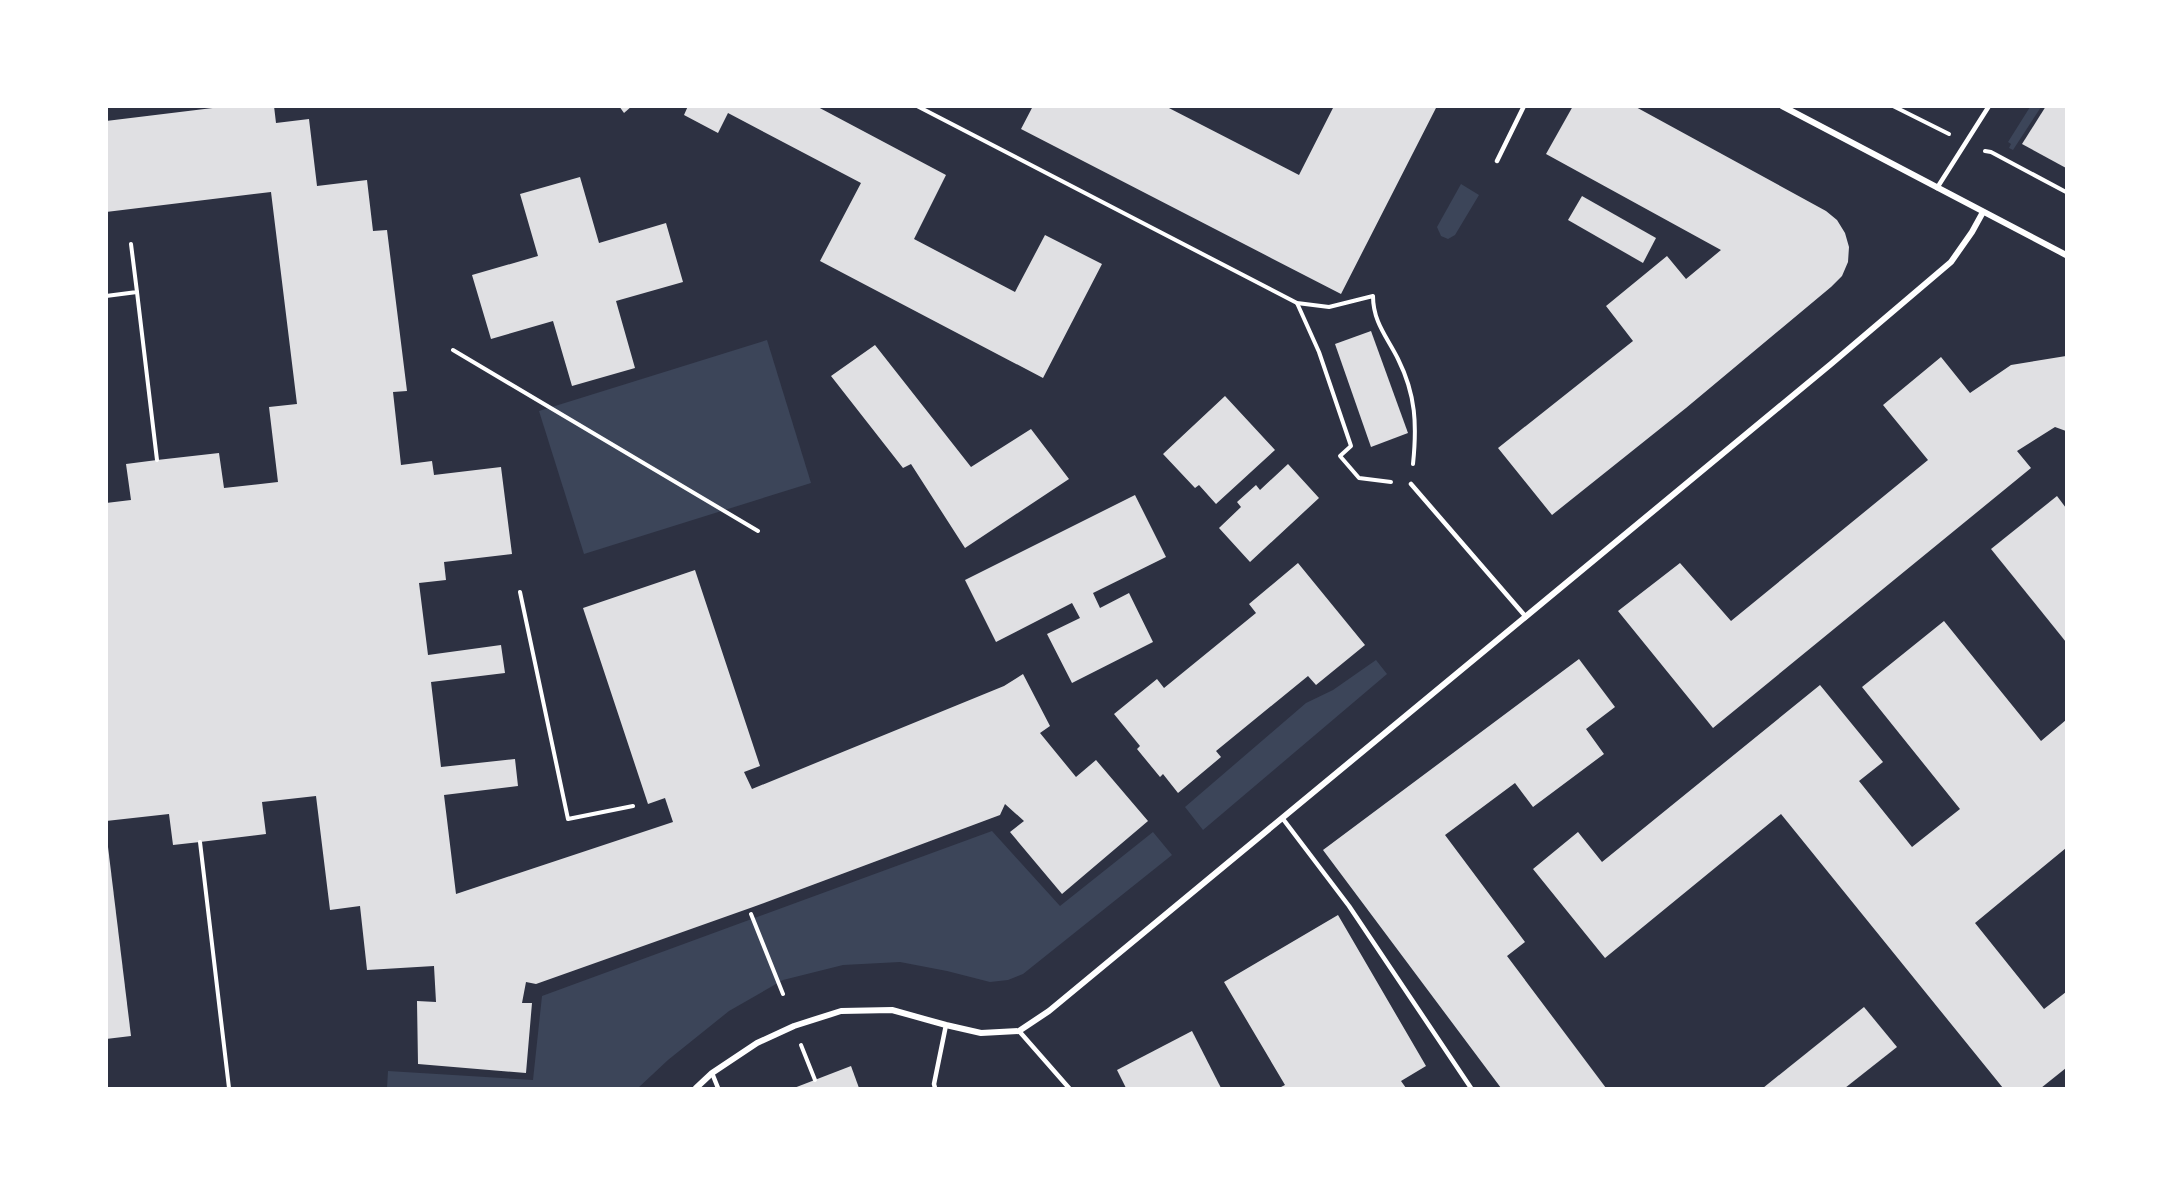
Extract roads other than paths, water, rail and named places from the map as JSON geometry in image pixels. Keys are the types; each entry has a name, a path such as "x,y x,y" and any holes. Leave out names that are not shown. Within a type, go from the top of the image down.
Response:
{"street":[{"path":"1782,106 2067,255"},
{"path":"696,1089 712,1073 757,1044 794,1026 841,1011 892,1010 981,1033 1019,1031 1049,1011 1526,618 1951,262 1983,212"}],"lane":[{"path":"1497,161 1524,106"},
{"path":"1937,188 1989,106"},
{"path":"1411,484 1526,618"},
{"path":"1283,819 1348,906 1471,1089"},
{"path":"935,1089 946,1025"},
{"path":"1019,1031 1069,1089"},
{"path":"712,1073 718,1089"}]}
